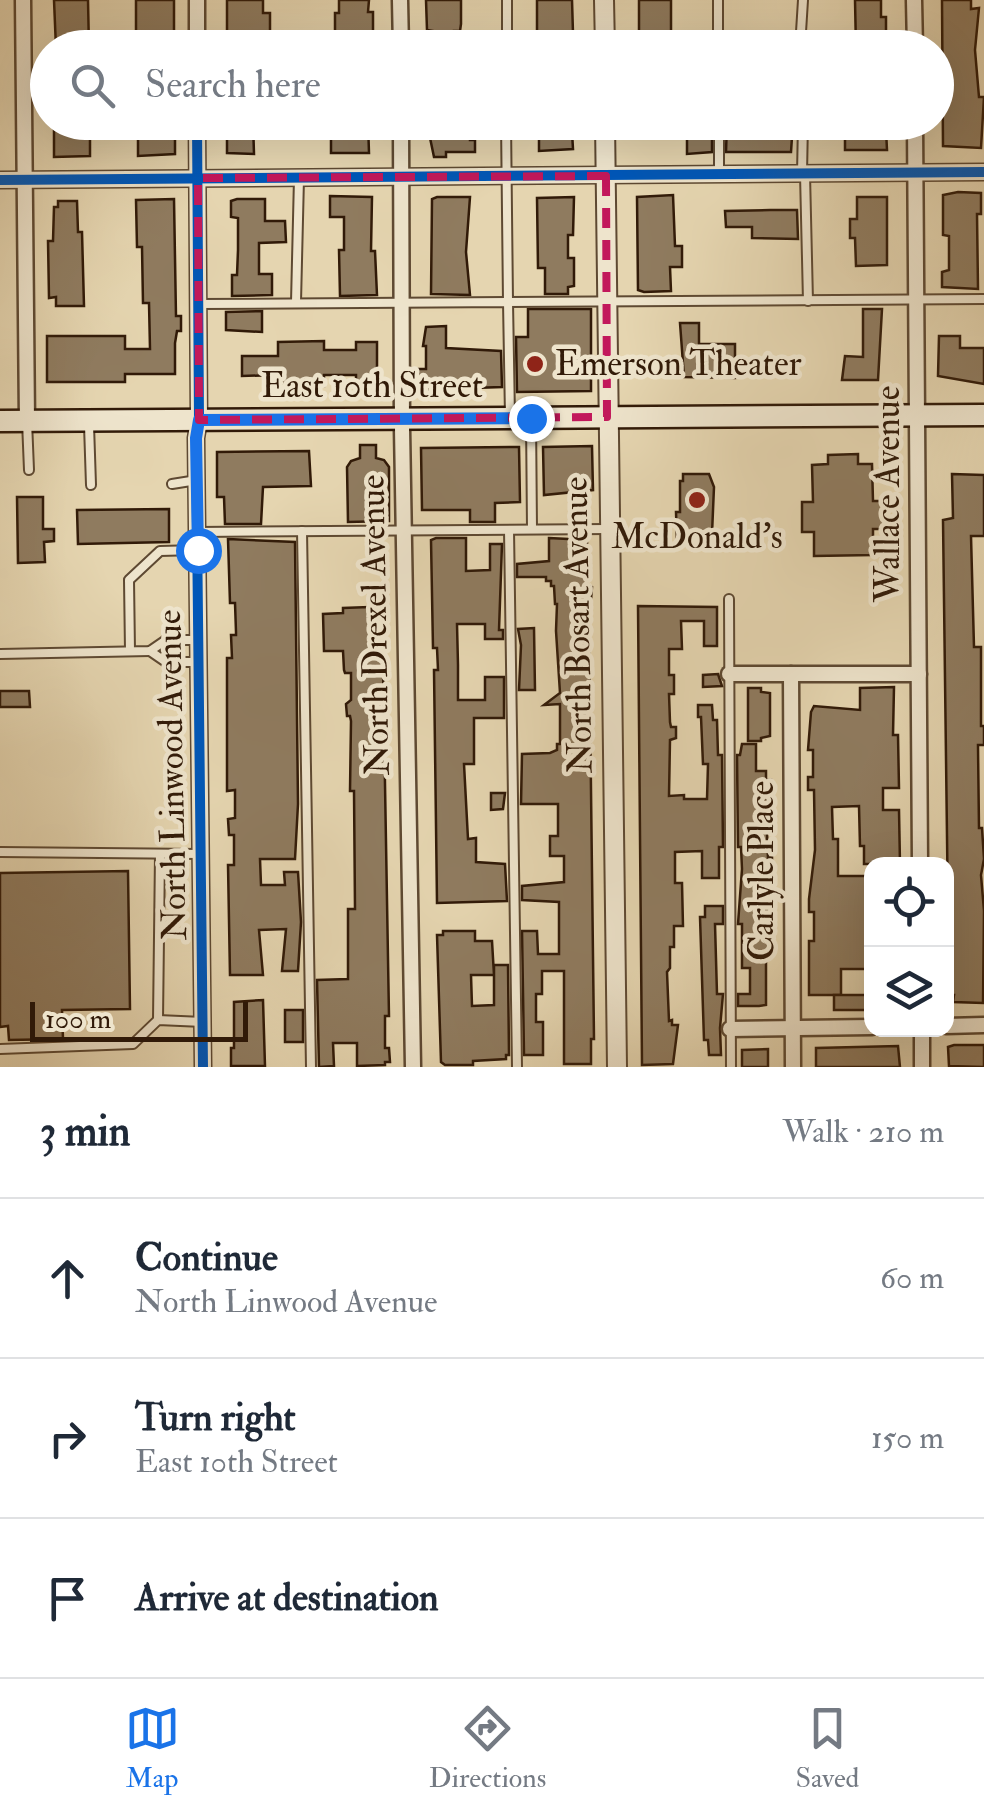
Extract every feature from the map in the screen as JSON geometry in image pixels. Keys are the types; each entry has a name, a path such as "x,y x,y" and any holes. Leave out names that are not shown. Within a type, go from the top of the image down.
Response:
{"main road":[{"name":"East 10th Street","path":"0,422 984,415"}],"street":[{"path":"23,0 27,421"},
{"path":"197,0 197,30"},
{"path":"400,0 401,30"},
{"path":"604,0 605,30"},
{"path":"914,0 915,30"},
{"name":"North Linwood Avenue","path":"198,140 197,532 203,1067"},
{"name":"North Drexel Avenue","path":"401,140 413,1067"},
{"name":"North Bosart Avenue","path":"605,140 617,1067"},
{"name":"Wallace Avenue","path":"915,140 920,857"},
{"path":"0,180 984,172"},
{"path":"729,674 919,674"},
{"name":"Carlyle Place","path":"791,674 794,1067"},
{"path":"954,1026 984,1025"},
{"path":"730,1029 864,1027"},
{"path":"922,1037 922,1067"}],"lane":[{"path":"507,0 507,30"},
{"path":"718,0 718,30"},
{"path":"801,30 803,0"},
{"path":"506,140 508,302 532,529"},
{"path":"719,140 719,174"},
{"path":"803,140 808,301"},
{"path":"296,302 299,178"},
{"path":"198,304 984,298"},
{"path":"27,421 30,470"},
{"path":"89,421 91,485"},
{"path":"172,484 197,480"},
{"path":"197,532 609,529"},
{"path":"509,530 517,1067"},
{"path":"302,531 310,1067"},
{"path":"130,652 129,580 160,551 198,550"},
{"path":"729,598 730,1067"},
{"path":"0,654 150,651 166,640 198,640"},
{"path":"150,651 166,662 199,662"},
{"path":"0,852 201,854"},
{"path":"0,1049 134,1044 158,1020 160,854"},
{"path":"158,1020 203,1022"}],"highlighted area":[{"path":"606,176 607,417 199,420 198,178"}],"building":[{"path":"54,0 88,0 89,30 55,30"},
{"path":"136,0 174,0 174,30 136,30"},
{"path":"227,0 263,0 263,13 270,13 270,30 227,30"},
{"path":"339,0 369,0 373,30 335,30 335,13 339,13"},
{"path":"426,0 461,0 460,30 427,30"},
{"path":"537,0 572,0 573,30 537,30"},
{"path":"639,0 671,0 671,30 639,30"},
{"path":"855,0 881,0 886,30 856,30"},
{"path":"942,0 971,0 971,9 979,8 975,50 979,97 984,97 981,148 943,146 943,140 954,140 954,30 942,30"},
{"path":"54,140 90,140 90,156 54,157"},
{"path":"138,140 175,140 175,154 138,156"},
{"path":"227,140 254,140 254,154 227,153"},
{"path":"331,140 369,140 369,153 331,153"},
{"path":"430,140 475,140 475,152 446,152 446,157 434,157"},
{"path":"539,140 572,140 573,149 539,151"},
{"path":"687,140 712,140 712,152 687,154"},
{"path":"726,140 792,140 791,152 726,152"},
{"path":"845,140 886,140 887,150 845,150"},
{"path":"981,193 981,214 977,214 978,289 942,287 942,272 949,270 949,236 943,235 943,195"},
{"path":"673,195 675,246 682,246 682,267 670,267 671,291 638,290 637,197"},
{"path":"330,196 372,197 371,251 375,251 377,295 340,296 339,250 344,250 344,217 330,217"},
{"path":"470,197 466,252 470,295 431,294 432,199"},
{"path":"574,197 568,258 574,258 574,286 568,287 568,294 545,294 545,268 538,268 537,198"},
{"path":"857,197 887,197 887,265 856,266 850,219 857,219"},
{"path":"174,199 176,316 181,316 181,331 177,331 175,343 175,374 125,374 125,382 47,382 47,336 125,336 125,349 150,349 149,303 143,303 142,247 137,247 136,200"},
{"path":"265,199 265,221 285,221 286,242 259,243 259,274 272,274 272,295 232,296 232,275 237,275 238,218 231,217 231,201"},
{"path":"58,201 77,201 84,306 56,306 56,297 49,298 48,241 53,241 54,207 58,207"},
{"path":"797,210 798,239 752,238 752,227 726,227 725,211"},
{"path":"528,309 591,309 591,391 517,392 516,337 528,337"},
{"path":"863,309 882,309 878,380 842,380 845,356 863,357"},
{"path":"262,311 262,332 226,330 226,312"},
{"path":"680,323 699,323 699,344 735,344 735,378 684,377"},
{"path":"446,326 446,348 501,351 502,387 473,388 473,392 449,395 422,395 418,391 418,369 426,369 426,327"},
{"path":"939,336 960,336 960,348 984,348 984,384 938,376"},
{"path":"324,341 324,350 356,350 356,342 377,342 377,381 356,386 356,375 324,375 324,386 278,386 278,375 242,376 242,356 278,356 278,342"},
{"path":"360,445 376,445 376,458 389,467 389,521 348,522 347,467 360,458"},
{"path":"592,446 593,490 544,495 543,447"},
{"path":"519,447 520,502 495,503 495,522 470,522 470,510 422,510 421,448"},
{"path":"309,451 311,486 263,487 261,524 225,524 224,497 217,497 217,452"},
{"path":"858,454 858,464 872,464 873,501 884,501 884,529 873,529 873,555 814,556 814,532 802,532 802,502 813,502 812,465 828,464 828,455"},
{"name":"McDonald's","path":"683,474 709,474 714,487 712,534 698,534 698,542 677,542 676,512 680,512"},
{"path":"952,474 984,475 984,536 971,536 974,647 981,647 984,726 984,745 978,745 979,828 984,859 983,1003 954,1002 954,857 947,857 943,520 953,518"},
{"path":"17,497 43,497 43,529 54,529 54,541 44,542 45,562 18,563"},
{"path":"169,509 169,542 78,544 77,510"},
{"path":"466,538 466,571 490,570 490,544 502,544 499,630 503,630 503,639 485,639 485,624 457,624 458,700 485,700 485,677 504,677 504,718 474,718 474,764 464,764 468,839 476,838 476,862 505,864 507,901 437,903 434,670 438,670 437,648 433,648 431,540"},
{"path":"549,538 587,540 587,585 592,587 591,1064 564,1064 564,971 542,971 542,994 536,994 536,1022 543,1022 543,1055 524,1055 522,931 537,931 538,954 559,954 559,902 522,900 522,886 564,882 564,856 550,856 550,836 558,836 558,804 521,804 522,754 550,753 560,744 560,704 544,705 560,693 554,586 546,577 517,577 517,564 549,561"},
{"path":"228,539 295,542 295,859 260,859 261,885 285,885 284,872 298,872 298,971 282,971 286,929 259,930 263,975 230,975 228,865 234,865 234,835 229,835 228,819 235,818 235,790 227,791 227,658 232,658 231,635 236,632 235,603 230,603"},
{"path":"638,606 717,607 717,646 704,646 704,621 681,621 682,649 669,649 669,675 674,675 674,694 669,694 670,722 671,727 676,727 676,738 670,740 669,796 707,799 708,764 703,764 698,705 712,705 713,720 717,720 718,755 722,755 723,847 719,847 719,878 702,878 702,851 675,852 675,883 682,883 683,926 674,926 674,947 670,947 667,972 669,1021 678,1025 673,1064 642,1065"},
{"path":"369,607 382,610 389,1016 385,1016 385,1048 389,1048 390,1062 357,1066 357,1043 333,1043 334,1066 319,1067 317,980 348,979 348,909 355,909 351,721 346,704 351,700 351,673 345,673 343,651 324,651 323,614"},
{"path":"534,628 535,690 519,690 518,629"},
{"path":"718,674 722,686 703,687 703,675"},
{"path":"894,687 893,735 898,735 899,788 883,788 883,810 899,810 900,857 864,857 859,806 832,807 833,839 838,839 838,876 864,876 864,969 841,969 841,995 809,995 809,941 814,941 814,912 809,912 809,899 815,850 814,790 808,790 808,777 813,777 813,750 808,750 811,712 814,706 860,710 860,688"},
{"path":"748,688 770,693 770,736 761,741 748,741"},
{"path":"0,691 29,691 30,707 0,707"},
{"path":"742,744 756,744 756,771 766,771 766,780 771,780 767,819 772,818 773,832 767,832 772,869 766,873 767,898 772,898 773,911 759,911 759,934 767,933 767,941 773,941 773,955 766,958 766,1005 759,1006 738,1006 738,994 750,994 750,968 742,968 742,924 738,924 742,869 738,847 737,755"},
{"path":"491,793 505,793 503,809 491,810"},
{"path":"128,871 130,1009 62,1010 63,1039 9,1040 8,1026 0,1027 0,873"},
{"path":"705,906 723,906 723,924 715,924 717,994 723,994 721,1055 709,1055 708,1040 704,1040 700,917 705,917"},
{"path":"443,931 475,931 475,941 492,941 494,975 494,965 508,965 506,1059 473,1061 473,1065 441,1062 437,935 443,935","holes":["471,975 494,975 494,1005 472,1006"]},
{"path":"834,995 864,995 864,1010 834,1010"},
{"path":"263,1000 265,1066 231,1066 234,1002"},
{"path":"285,1010 303,1010 303,1042 285,1042"},
{"path":"984,1045 984,1067 949,1066 948,1047"},
{"path":"898,1046 900,1067 816,1067 816,1048"},
{"path":"768,1049 768,1067 742,1067 742,1050"}],"cycle path":[{"path":"197,140 196,438 203,1067"},
{"path":"0,180 984,172"}],"place":[{"name":"Emerson Theater","path":"535,364"},
{"name":"McDonald's","path":"697,500"}],"route":[{"path":"198,550 199,420 531,418"}]}
